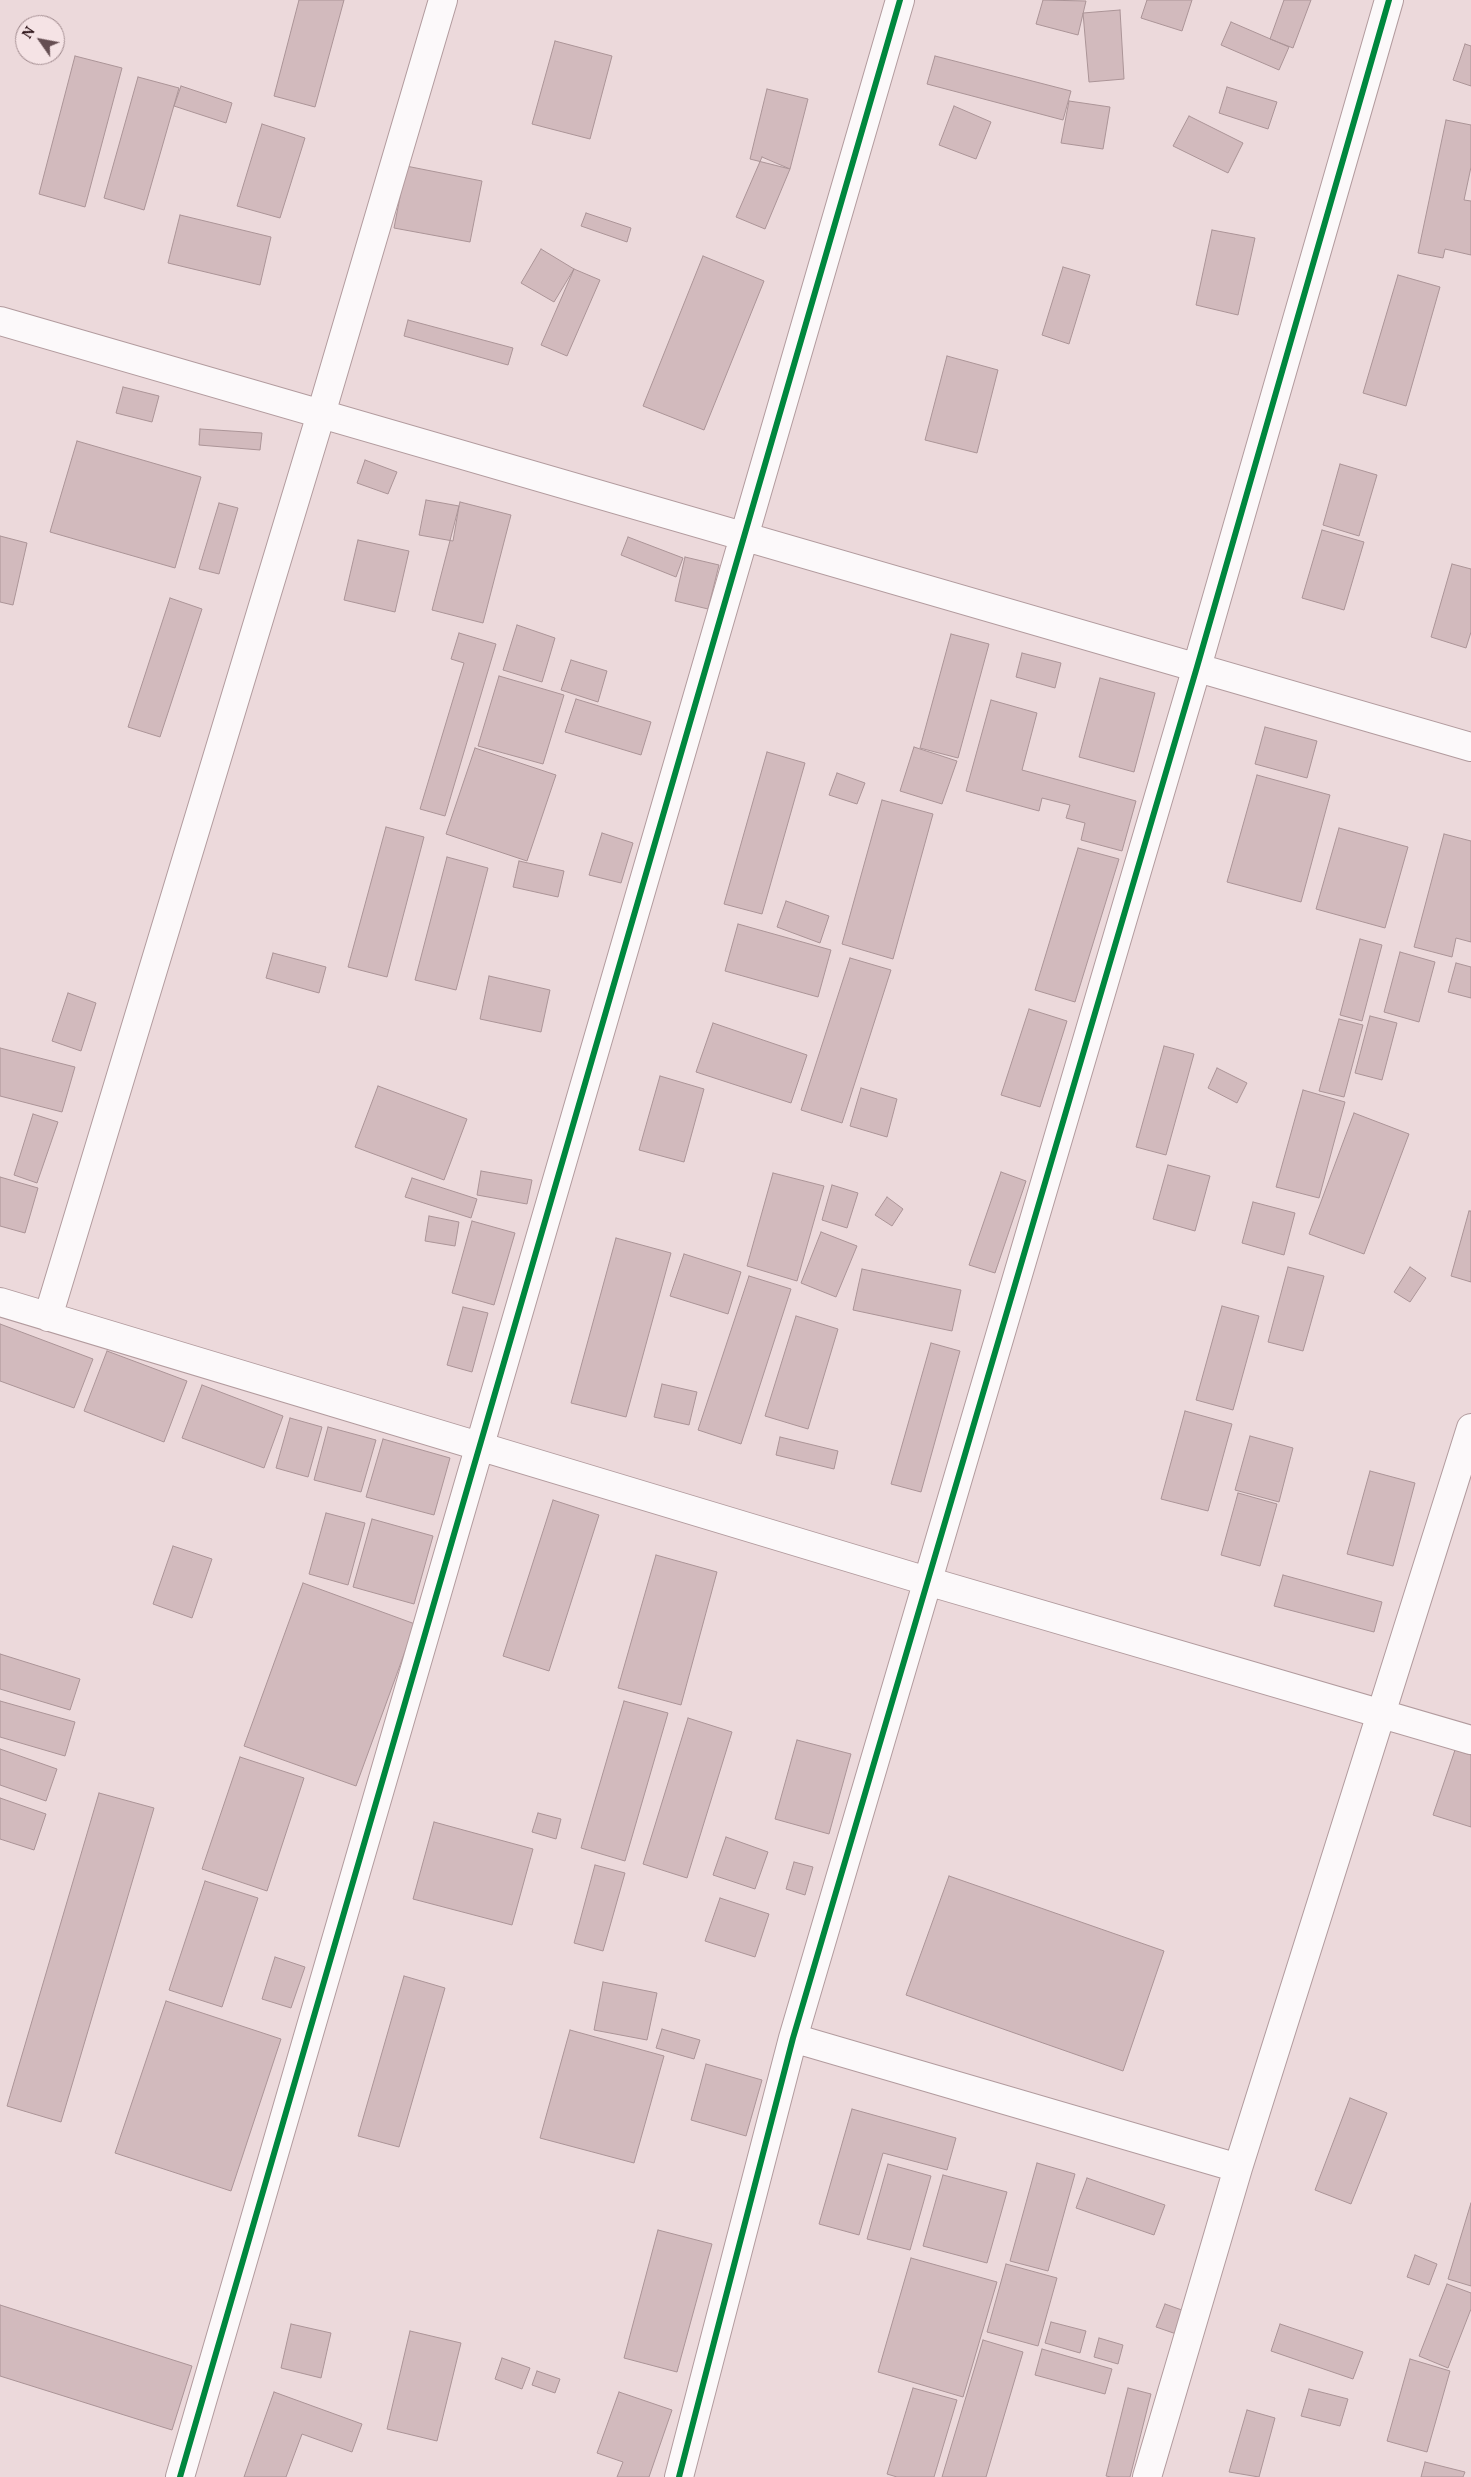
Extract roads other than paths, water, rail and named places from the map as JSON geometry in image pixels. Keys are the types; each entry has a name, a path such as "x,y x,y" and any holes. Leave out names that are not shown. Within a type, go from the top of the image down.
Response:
{"street":[{"path":"48,1317 321,414 443,0"},
{"path":"180,2477 900,0"},
{"path":"680,2477 793,2038 1197,668 1389,0"},
{"path":"0,321 1471,747"},
{"path":"0,1302 927,1581 1471,1740"},
{"path":"1147,2477 1238,2168 1471,1428"},
{"path":"793,2038 1238,2168"}]}
